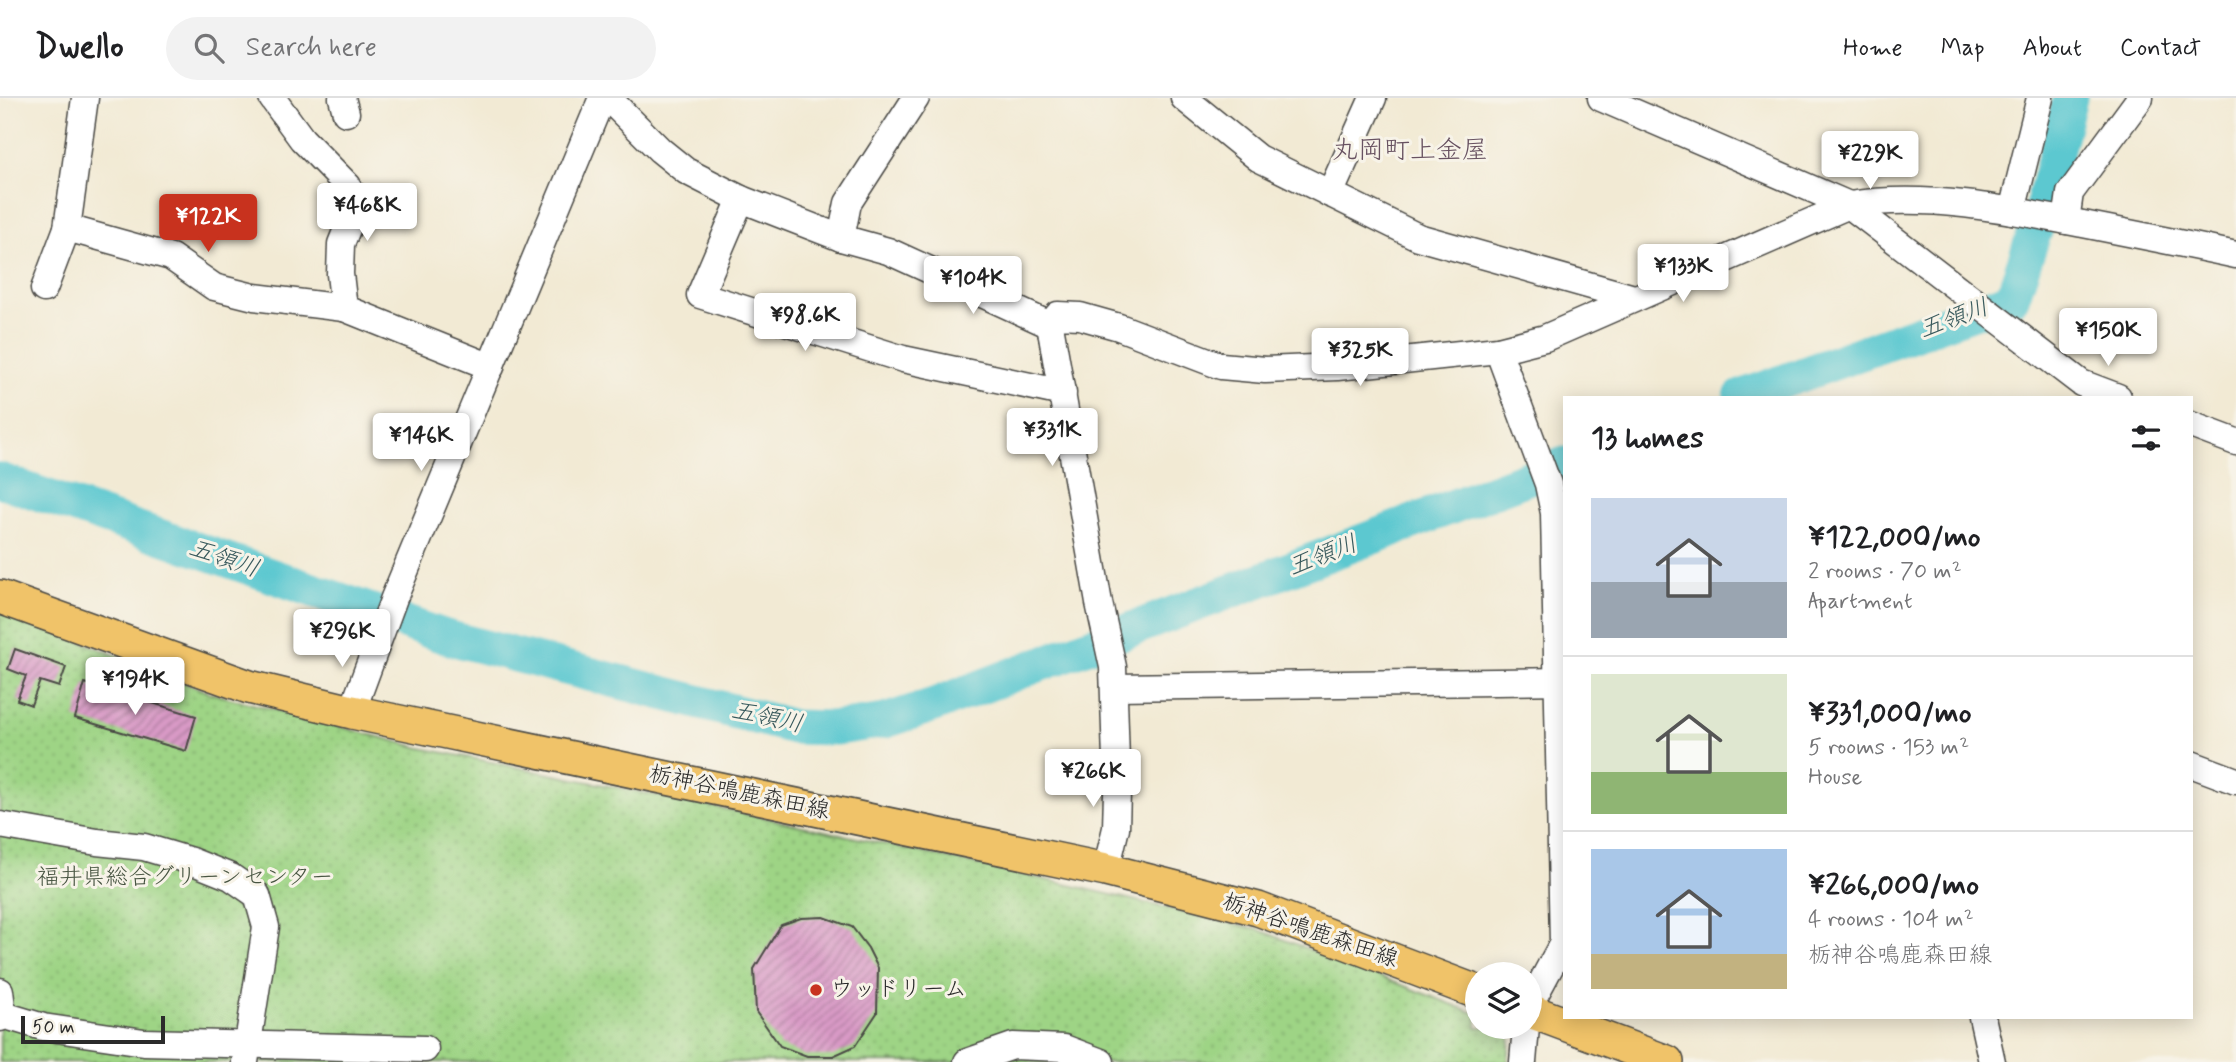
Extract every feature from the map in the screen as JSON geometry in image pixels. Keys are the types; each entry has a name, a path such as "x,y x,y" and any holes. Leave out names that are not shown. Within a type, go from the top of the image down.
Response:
{"main road":[{"name":"栃神谷鳴鹿森田線","path":"0,597 249,687 352,712 1106,870 1258,909 1465,987"},
{"path":"1542,1030 1667,1062"}],"street":[{"path":"44,289 67,228 85,98"},
{"path":"272,98 302,139 348,186 357,204 341,244 340,274 344,308"},
{"path":"352,712 394,598 603,98"},
{"path":"608,98 660,150 686,171 741,199 841,238 888,251 1050,325"},
{"path":"841,238 848,203 916,98"},
{"path":"1184,98 1258,158 1418,237 1634,298"},
{"path":"1330,194 1373,98"},
{"path":"1601,98 1849,205 2080,390 2113,396"},
{"path":"2012,211 2040,98"},
{"path":"2066,221 2070,193 2140,98"},
{"path":"741,199 700,295 903,359 1063,393"},
{"path":"1106,870 1116,828 1118,792 1115,687 1112,654 1099,603 1050,325 1058,315 1080,316 1119,327 1221,366 1265,370 1337,367 1498,350 1545,338 1849,205 1881,200 1927,200 2012,211 2236,255"},
{"path":"67,228 172,257 214,287 254,297 344,308 491,367"},
{"path":"1498,350 1548,484 1554,513 1561,681 1563,943 1542,982"},
{"path":"2193,426 2236,442"},
{"path":"1115,687 1561,681"},
{"path":"2193,765 2236,780"},
{"path":"0,825 97,842 144,847 231,877 257,895 266,927 247,1053"},
{"path":"1,1008 43,1027 144,1042 247,1053 425,1049"},
{"path":"1982,1019 1992,1062"},
{"path":"1522,1039 1523,1062"},
{"path":"967,1062 1013,1046 1064,1048 1101,1062"}],"green space":[{"name":"福井県総合グリーンセンター","path":"0,609 210,693 421,748 739,812 1259,930 1465,1009 1465,1039 1510,1039 1508,1062 0,1062"}],"building":[{"path":"15,649 66,667 59,687 40,681 31,705 17,700 26,676 8,669"},
{"path":"85,683 196,716 186,751 75,718"},
{"name":"ウッドリーム","path":"824,917 852,927 868,948 878,968 877,1013 855,1046 833,1056 807,1056 780,1046 756,1012 754,969 781,925 801,918"}],"waterway":[{"name":"五領川","path":"1744,396 2012,298 2039,219 2070,98"},
{"name":"五領川","path":"0,480 446,637 794,727 837,728 885,721 931,706 1563,464"}],"place":[{"name":"ウッドリーム","path":"816,990"}],"district":[{"name":"丸岡町上金屋","path":"1410,151"}]}
